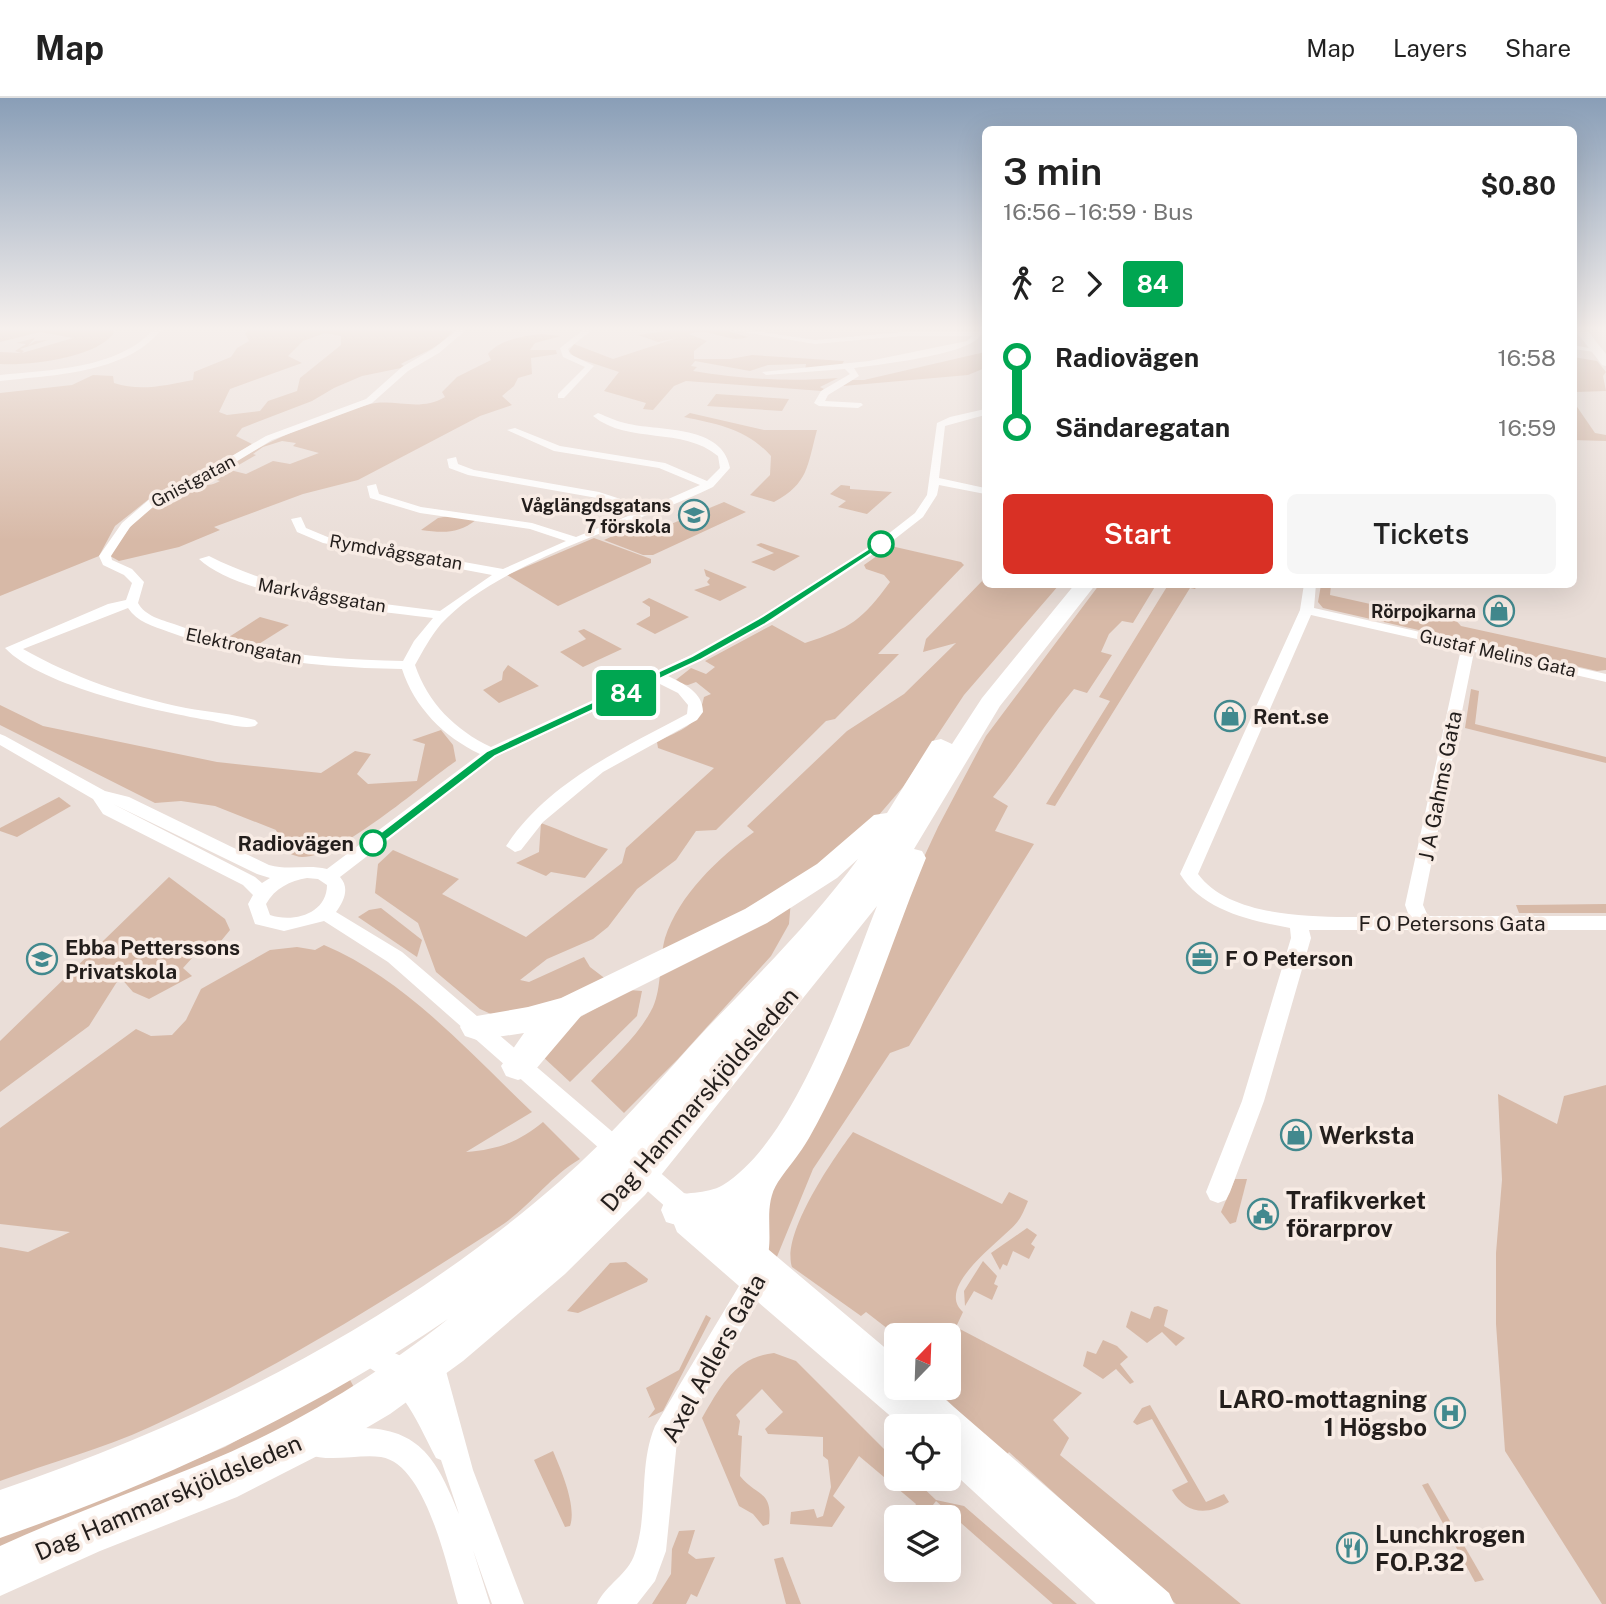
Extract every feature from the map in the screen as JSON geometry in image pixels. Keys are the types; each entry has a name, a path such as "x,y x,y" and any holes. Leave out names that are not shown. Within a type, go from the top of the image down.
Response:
{"main road":[{"name":"Dag Hammarskjöldsleden","path":"0,1571 88,1531 220,1480 293,1445 418,1367 520,1288 632,1183 735,1056 841,933 886,873 974,696 1066,588"},
{"name":"Dag Hammarskjöldsleden","path":"0,1514 100,1481 167,1454 303,1388 363,1351 474,1275 597,1171 823,924 990,703 1083,588"},
{"path":"477,1027 528,1020 571,1007 756,916 805,887 923,794"},
{"path":"757,1267 746,1229 747,1213 762,1176 795,1127 831,1055 881,929 926,827 923,794"},
{"path":"529,1075 544,1033 571,1007"},
{"path":"686,1207 738,1196 762,1176"}],"street":[{"name":"Gnistgatan","path":"132,603 138,582 128,572 107,562 105,556 116,537 141,510 269,439 370,400"},
{"path":"820,400 819,403 858,405"},
{"path":"329,877 491,753 657,677 762,622 887,540 919,515 927,505 936,481 940,425 982,413"},
{"path":"491,753 456,733 418,693 408,665 418,644 443,615 503,573 709,485 725,467 723,456 713,446 687,436 618,423 598,416"},
{"path":"512,430 550,447 661,465 709,485"},
{"path":"452,459 453,466 473,473 599,495 648,512"},
{"path":"936,481 982,490"},
{"path":"372,486 374,496 405,507 519,523 577,541"},
{"name":"Rymdvågsgatan","path":"297,519 301,530 329,542 503,573"},
{"name":"Markvågsgatan","path":"205,559 234,576 268,587 443,615"},
{"path":"1307,610 1310,588"},
{"name":"Elektrongatan","path":"132,603 136,612 180,632 258,653 308,660 408,665"},
{"path":"132,603 113,607 12,648 51,672 104,693 154,707 250,723"},
{"name":"Gustaf Melins Gata","path":"1307,610 1606,678"},
{"name":"F O Petersons Gata","path":"1307,610 1189,874 1194,883 1210,894 1263,915 1298,923 1606,923"},
{"name":"J A Gahms Gata","path":"1423,924 1414,905 1468,646"},
{"path":"515,846 537,818 597,769 692,717 696,712 695,700 689,693 657,677"},
{"path":"0,739 99,795 124,801 263,870 287,876 311,872 329,877 336,883 337,892 323,912 298,923 268,922 256,910 262,893 287,876"},
{"path":"99,795 109,810 249,881 262,893"},
{"path":"323,912 395,957 529,1075 757,1267 884,1366"},
{"path":"1218,1192 1254,1097 1301,938 1298,923"},
{"path":"686,1207 686,1224 757,1267 910,1414"},
{"name":"Axel Adlers Gata","path":"613,1604 633,1590 649,1561 657,1526 662,1445 667,1433 757,1267"},
{"path":"363,1351 418,1367 508,1604"},
{"path":"925,1400 1158,1604"},
{"path":"293,1445 372,1443 397,1446 409,1452 430,1482 474,1604"},
{"path":"961,1460 1119,1604"}],"shaded area":[{"path":"0,400 225,400 219,412 227,415 260,411 270,400 313,400 242,428 236,436 252,444 220,464 154,495 115,526 99,556 0,596"},
{"path":"507,400 512,405 480,416 358,480 303,494 214,527 220,530 179,547 119,561 110,556 143,513 164,495 188,485 210,485 220,481 206,477 245,455 284,436 367,405","holes":["282,441 296,443 293,446 319,453 290,464 273,461 246,474 230,470 256,455 253,454 263,447"]},
{"path":"636,400 662,400 653,410 643,409 646,403"},
{"path":"711,400 788,400 782,411 707,406"},
{"path":"1577,407 1595,433 1606,435 1606,441 1577,440"},
{"path":"690,413 764,430 817,430 805,472 794,488 774,502 750,495 770,475 771,456 742,434 720,425 684,417"},
{"path":"841,485 850,486 850,489 892,492 867,514 838,507 846,501 830,494"},
{"path":"724,502 746,512 653,555 643,555 604,540 644,522 659,529"},
{"path":"449,516 476,520 463,528 450,531 421,530 438,518"},
{"path":"594,538 651,559 651,563 558,606 507,575"},
{"path":"761,543 800,556 774,571 751,562 774,553 756,545"},
{"path":"891,546 961,562 964,565 878,654 899,654 835,719 826,721 716,830 696,831 676,860 637,889 608,927 593,939 547,959 520,980 529,982 584,957 590,967 607,980 544,1007 493,1015 480,1009 436,972 418,923 375,893 378,864 393,850 459,879 442,894 526,937 622,863 626,848 714,768 658,748 657,742 693,721 704,697 711,694 696,682 688,685 672,683 691,668 706,674 715,667 705,661 772,625 805,643 845,627 863,614 890,582 884,575 866,569 864,565"},
{"path":"704,569 747,587 720,601 694,590 710,585 707,582 710,578 706,576"},
{"path":"982,581 982,588 1056,588 964,695 903,787 865,831 792,888 789,924 771,956 678,1059 624,1113 591,1081 633,1037 653,1007 658,991 665,938 680,907 701,879 727,853 754,832 747,826 847,731 904,694 956,643 923,652 926,639"},
{"path":"1097,588 1154,588 1133,623 1122,621 1109,634 1101,652 1112,655 1087,693 1074,689 993,797 1008,806 995,831 1034,844 909,1046 890,1053 813,1169 776,1259 767,1249 765,1198 938,827 986,736"},
{"path":"1166,588 1190,588 1055,806 1046,804 1110,701 1099,697"},
{"path":"1320,588 1331,588 1330,595 1433,618 1435,612 1443,613 1461,626 1606,658 1606,670 1597,671 1323,608 1318,602"},
{"path":"649,598 689,617 655,634 636,624 650,616 650,607 642,602"},
{"path":"260,617 289,625 254,647 229,640 229,637"},
{"path":"584,629 622,649 583,667 560,652 586,639 578,631"},
{"path":"508,665 539,686 499,703 483,690 502,680"},
{"path":"1471,689 1479,691 1475,724 1606,757 1606,763 1465,728"},
{"path":"0,705 43,726 217,762 321,773 355,751 371,754 357,774 368,784 417,781 425,744 412,740 441,730 453,745 456,761 359,833 319,854 299,857 277,847 279,838 276,830 215,806 181,801 155,803 0,725"},
{"path":"59,797 71,806 17,837 0,831 0,828"},
{"path":"541,823 608,849 585,878 551,872 546,876 516,863 539,852"},
{"path":"169,877 225,919 230,930 221,941 202,947 183,968 192,976 149,999 133,992 120,977 89,1026 0,1092 0,1041"},
{"path":"1606,904 1606,913 1519,913 1516,905"},
{"path":"381,908 422,940 417,957 358,917 369,910"},
{"path":"324,945 354,959 409,997 532,1112 466,1152 507,1144 543,1122 580,1159 499,1227 285,1359 132,1435 0,1481 0,1247 28,1252 70,1232 0,1224 0,1128 136,1029 151,1036 172,1035 186,1020 201,989 270,950 297,947 315,950"},
{"path":"629,990 642,991 637,1016 570,1082 541,1055 564,1026"},
{"path":"1606,1085 1606,1604 1602,1604 1505,1451 1496,1324 1496,1253 1502,1180 1498,1094 1557,1124 1564,1096"},
{"path":"853,1132 1002,1204 1009,1192 1028,1201 1018,1221 964,1276 957,1289 956,1301 963,1312 958,1323 884,1323 884,1326 866,1312 861,1316 792,1267 794,1236 801,1217 833,1160"},
{"path":"1235,1179 1247,1179 1236,1222 1230,1224 1221,1212"},
{"path":"1027,1228 1037,1235 1031,1244 1035,1247 1029,1259 1013,1251 1007,1266 1003,1264 1000,1270 991,1253"},
{"path":"983,1261 997,1276 994,1284 998,1286 992,1300 974,1291 965,1306 964,1291"},
{"path":"626,1262 648,1279 647,1282 578,1313 567,1311 610,1263"},
{"path":"1154,1307 1168,1310 1164,1326 1185,1338 1176,1346 1162,1332 1147,1343 1126,1327 1131,1311 1150,1319"},
{"path":"706,1315 711,1318 663,1411 648,1418 655,1409 646,1388 679,1370"},
{"path":"961,1330 1082,1393 1053,1420 1069,1438 1060,1455 1241,1604 1176,1604 1009,1452 1004,1458 947,1400 961,1400"},
{"path":"1103,1340 1117,1346 1128,1357 1120,1364 1134,1382 1130,1384 1116,1369 1103,1379 1083,1366 1087,1351 1096,1354"},
{"path":"774,1353 796,1361 884,1449 884,1477 859,1456 833,1496 845,1507 832,1527 790,1524 791,1512 814,1509 817,1518 823,1516 831,1487 828,1460 823,1456 823,1437 768,1434 765,1429 783,1412 762,1389 736,1415 740,1421 738,1435 742,1436 740,1476 766,1499 770,1513 769,1524 763,1526 753,1514 739,1506 702,1418 730,1375 749,1360"},
{"path":"349,1378 356,1391 233,1458 0,1552 0,1532 84,1506 225,1447"},
{"path":"1150,1405 1206,1502 1224,1494 1229,1502 1205,1511 1190,1508 1177,1498 1172,1490 1188,1482 1152,1419 1137,1425 1133,1422 1142,1408"},
{"path":"553,1451 567,1488 571,1509 570,1526 565,1527 534,1460"},
{"path":"1428,1483 1484,1580 1475,1582 1422,1485"},
{"path":"901,1491 927,1491 936,1500 959,1505 941,1505 936,1501 933,1505 916,1504"},
{"path":"961,1505 1077,1604 1053,1604 961,1523"},
{"path":"695,1530 688,1553 696,1559 715,1557 697,1597 691,1594 686,1604 652,1604 671,1574 672,1549 679,1531"},
{"path":"783,1557 801,1604 786,1604 774,1559"}],"bus line":[{"name":"84","path":"373,843 456,783 491,753 696,658 762,622 881,544"}],"place":[{"name":"Våglängdsgatans 7 förskola","path":"694,515"},
{"name":"Rörpojkarna","path":"1499,611"},
{"name":"Rent.se","path":"1230,716"},
{"name":"Radiovägen","path":"373,843"},
{"name":"F O Peterson","path":"1202,958"},
{"name":"Ebba Petterssons Privatskola","path":"42,959"},
{"name":"Werksta","path":"1296,1135"},
{"name":"Trafikverket förarprov","path":"1263,1214"},
{"name":"LARO-mottagning 1 Högsbo","path":"1450,1413"},
{"name":"Lunchkrogen FO.P.32","path":"1352,1548"}]}
